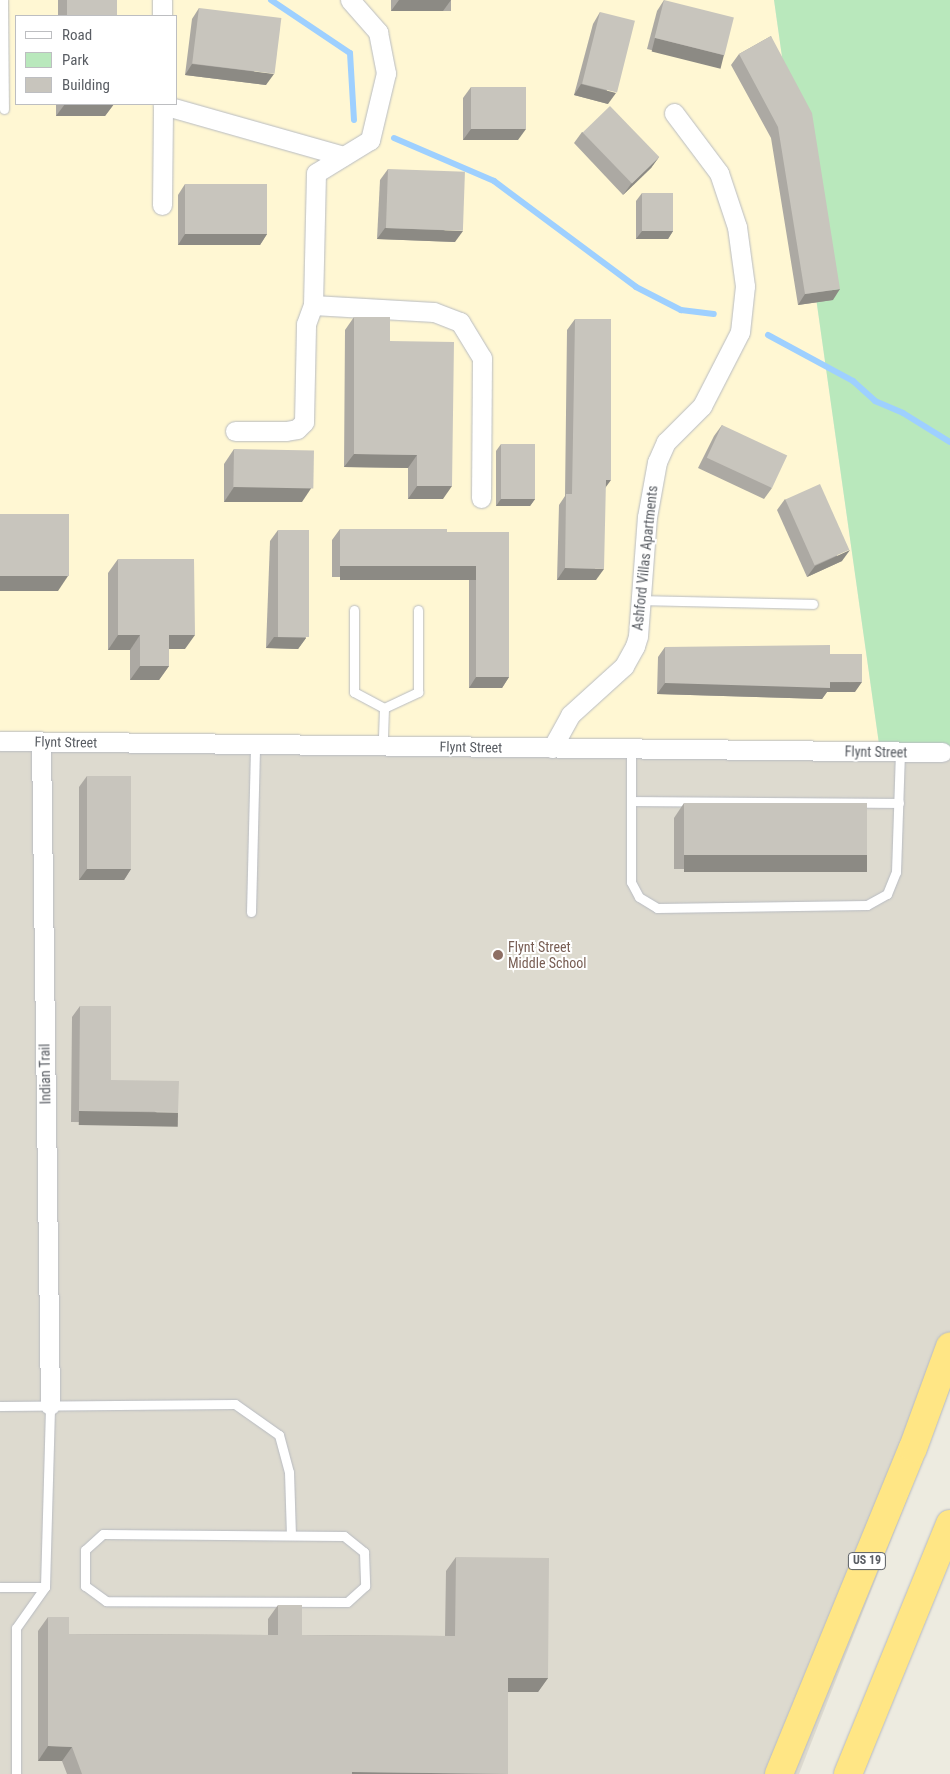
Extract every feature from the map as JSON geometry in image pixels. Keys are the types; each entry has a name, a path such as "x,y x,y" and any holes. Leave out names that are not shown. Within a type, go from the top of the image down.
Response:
{"highway":[{"name":"US 19","path":"779,1774 913,1448 950,1347"},
{"path":"848,1774 950,1524"}],"street":[{"path":"162,0 162,15"},
{"path":"235,431 286,431 297,429 304,422 306,324 313,305 316,173 370,140 386,73 378,32 350,0"},
{"path":"162,204 163,105 343,156"},
{"name":"Ashford Villas Apartments","path":"552,748 570,716 624,666 638,636 647,517 656,462 666,442 702,406 734,350 740,332 745,286 737,227 719,173 674,113"},
{"path":"313,305 434,312 460,322 482,358 481,498"},
{"name":"Flynt Street","path":"0,741 942,752"},
{"name":"Indian Trail","path":"41,742 50,1405"}],"lane":[{"path":"3,0 4,109"},
{"path":"641,600 813,604"},
{"path":"354,610 354,692 384,708"},
{"path":"384,708 418,692 418,610"},
{"path":"383,746 384,708"},
{"path":"251,912 255,744"},
{"path":"631,749 631,882 638,897 658,908 867,906 887,894 896,872 900,752"},
{"path":"631,801 899,803"},
{"path":"0,1406 235,1404 279,1435 289,1472 291,1534"},
{"path":"16,1774 16,1628 45,1587 50,1405"},
{"path":"103,1534 291,1534 344,1536 364,1552 365,1586 347,1602 106,1601 85,1586 85,1550 103,1534"},
{"path":"0,1587 45,1587"}],"shaded area":[{"path":"0,0 774,0 880,751 0,740"},
{"path":"0,740 950,752 950,1390 799,1774 0,1774"}],"green space":[{"path":"774,0 950,0 950,752 880,751"}],"building":[{"path":"67,0 117,0 117,15 67,15"},
{"path":"664,0 734,17 724,55 655,38"},
{"path":"199,8 281,18 275,74 192,64"},
{"path":"600,12 635,21 617,93 582,84"},
{"path":"771,36 812,113 840,289 805,294 778,127 739,54"},
{"path":"471,87 526,87 526,129 471,129"},
{"path":"610,106 659,157 632,183 583,132"},
{"path":"388,169 465,172 463,231 386,228"},
{"path":"185,184 267,184 267,234 185,234"},
{"path":"642,193 673,193 673,231 642,231"},
{"path":"354,317 390,317 390,341 454,342 452,486 417,486 417,455 354,454"},
{"path":"575,319 611,319 611,480 606,480 604,569 565,568 566,494 572,494"},
{"path":"722,425 787,455 772,488 707,458"},
{"path":"501,444 535,444 535,499 501,499"},
{"path":"234,449 314,450 313,488 233,487"},
{"path":"820,484 849,550 815,565 785,499"},
{"path":"0,514 69,514 69,576 0,576"},
{"path":"340,529 447,529 447,532 509,532 509,677 476,677 476,566 340,566"},
{"path":"278,530 309,530 309,637 278,637"},
{"path":"118,559 194,559 195,635 169,635 169,666 140,666 140,635 118,635"},
{"path":"830,645 830,654 862,654 862,682 830,682 830,688 665,683 665,647"},
{"path":"87,776 131,776 131,869 87,869"},
{"path":"684,803 867,803 867,855 684,855"},
{"path":"80,1006 111,1006 111,1080 179,1081 178,1112 79,1111"},
{"path":"456,1557 549,1558 548,1678 508,1678 508,1774 352,1772 352,1774 82,1774 72,1747 48,1746 48,1617 69,1617 69,1634 278,1635 278,1605 302,1605 302,1635 455,1636"}],"waterway":[{"path":"271,0 350,53 354,120"},
{"path":"394,138 494,181 636,287 681,310 714,314"},
{"path":"768,335 853,381 875,401 903,413 950,442"}],"place":[{"name":"Flynt Street Middle School","path":"498,955"}]}
